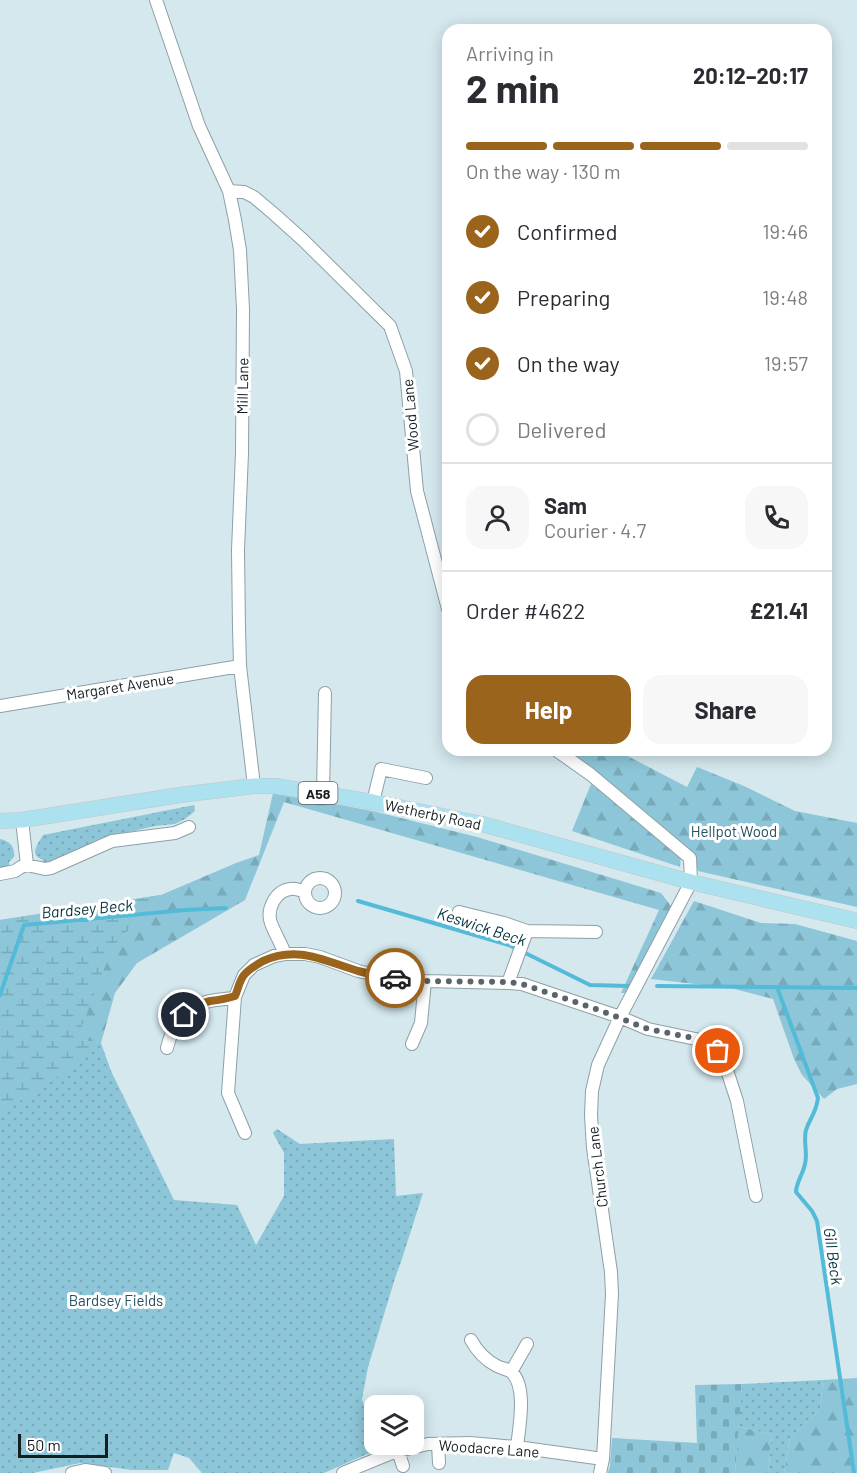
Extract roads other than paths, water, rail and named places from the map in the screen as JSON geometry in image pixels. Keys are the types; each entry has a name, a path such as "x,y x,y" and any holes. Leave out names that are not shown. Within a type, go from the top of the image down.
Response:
{"main road":[{"name":"Wetherby Road","path":"0,820 22,820 180,795 254,786 275,786 373,802 482,824 691,882 857,921"}],"street":[{"name":"Mill Lane","path":"156,0 199,126 229,191 240,250 243,309 242,453 238,550 240,666 254,786"},
{"name":"Wood Lane","path":"229,191 244,192 254,197 303,240 390,326 406,371 417,491 442,586"},
{"name":"Margaret Avenue","path":"0,706 240,666"},
{"path":"323,793 325,693"},
{"path":"564,756 590,774 690,858 691,882"},
{"path":"373,802 381,769 426,778"},
{"path":"22,820 27,865"},
{"path":"0,874 27,865 51,868 112,842 175,832 189,827"},
{"name":"Church Lane","path":"600,1473 603,1459 612,1294 611,1272 593,1148 592,1091 598,1065 620,1017 691,882"},
{"path":"285,954 271,923 269,914 271,906 282,892 291,889 305,891"},
{"path":"459,912 486,917 525,937 596,932"},
{"path":"508,982 525,937"},
{"path":"245,1133 228,1093 235,996 244,975 255,965 274,956 305,954 385,977 425,981 508,982 536,988 648,1029 698,1039 712,1046 723,1058 737,1101 756,1196"},
{"path":"412,1044 421,1023 425,981"},
{"path":"167,1048 172,1030 191,1009 209,1001 225,1000 235,996"},
{"path":"471,1340 485,1358 511,1372 519,1383 521,1401 517,1447"},
{"path":"511,1372 528,1344"},
{"name":"Woodacre Lane","path":"424,1445 470,1443 603,1459"},
{"path":"438,1444 439,1463"},
{"name":"Woodacre Lane","path":"344,1473 362,1469 390,1455"},
{"path":"399,1455 403,1466"},
{"path":"72,1473 86,1470 105,1473"}],"waterway":[{"name":"Keswick Beck","path":"358,901 509,945 590,985 629,986"},
{"name":"Bardsey Beck","path":"0,995 24,925 226,908"},
{"name":"Keswick Beck","path":"657,986 857,988"},
{"name":"Gill Beck","path":"777,987 818,1098 806,1130 806,1160 796,1192 812,1211 817,1221 854,1473"}],"park label":[{"name":"Hellpot Wood","path":"734,831"},
{"name":"Bardsey Fields","path":"116,1300"}]}
